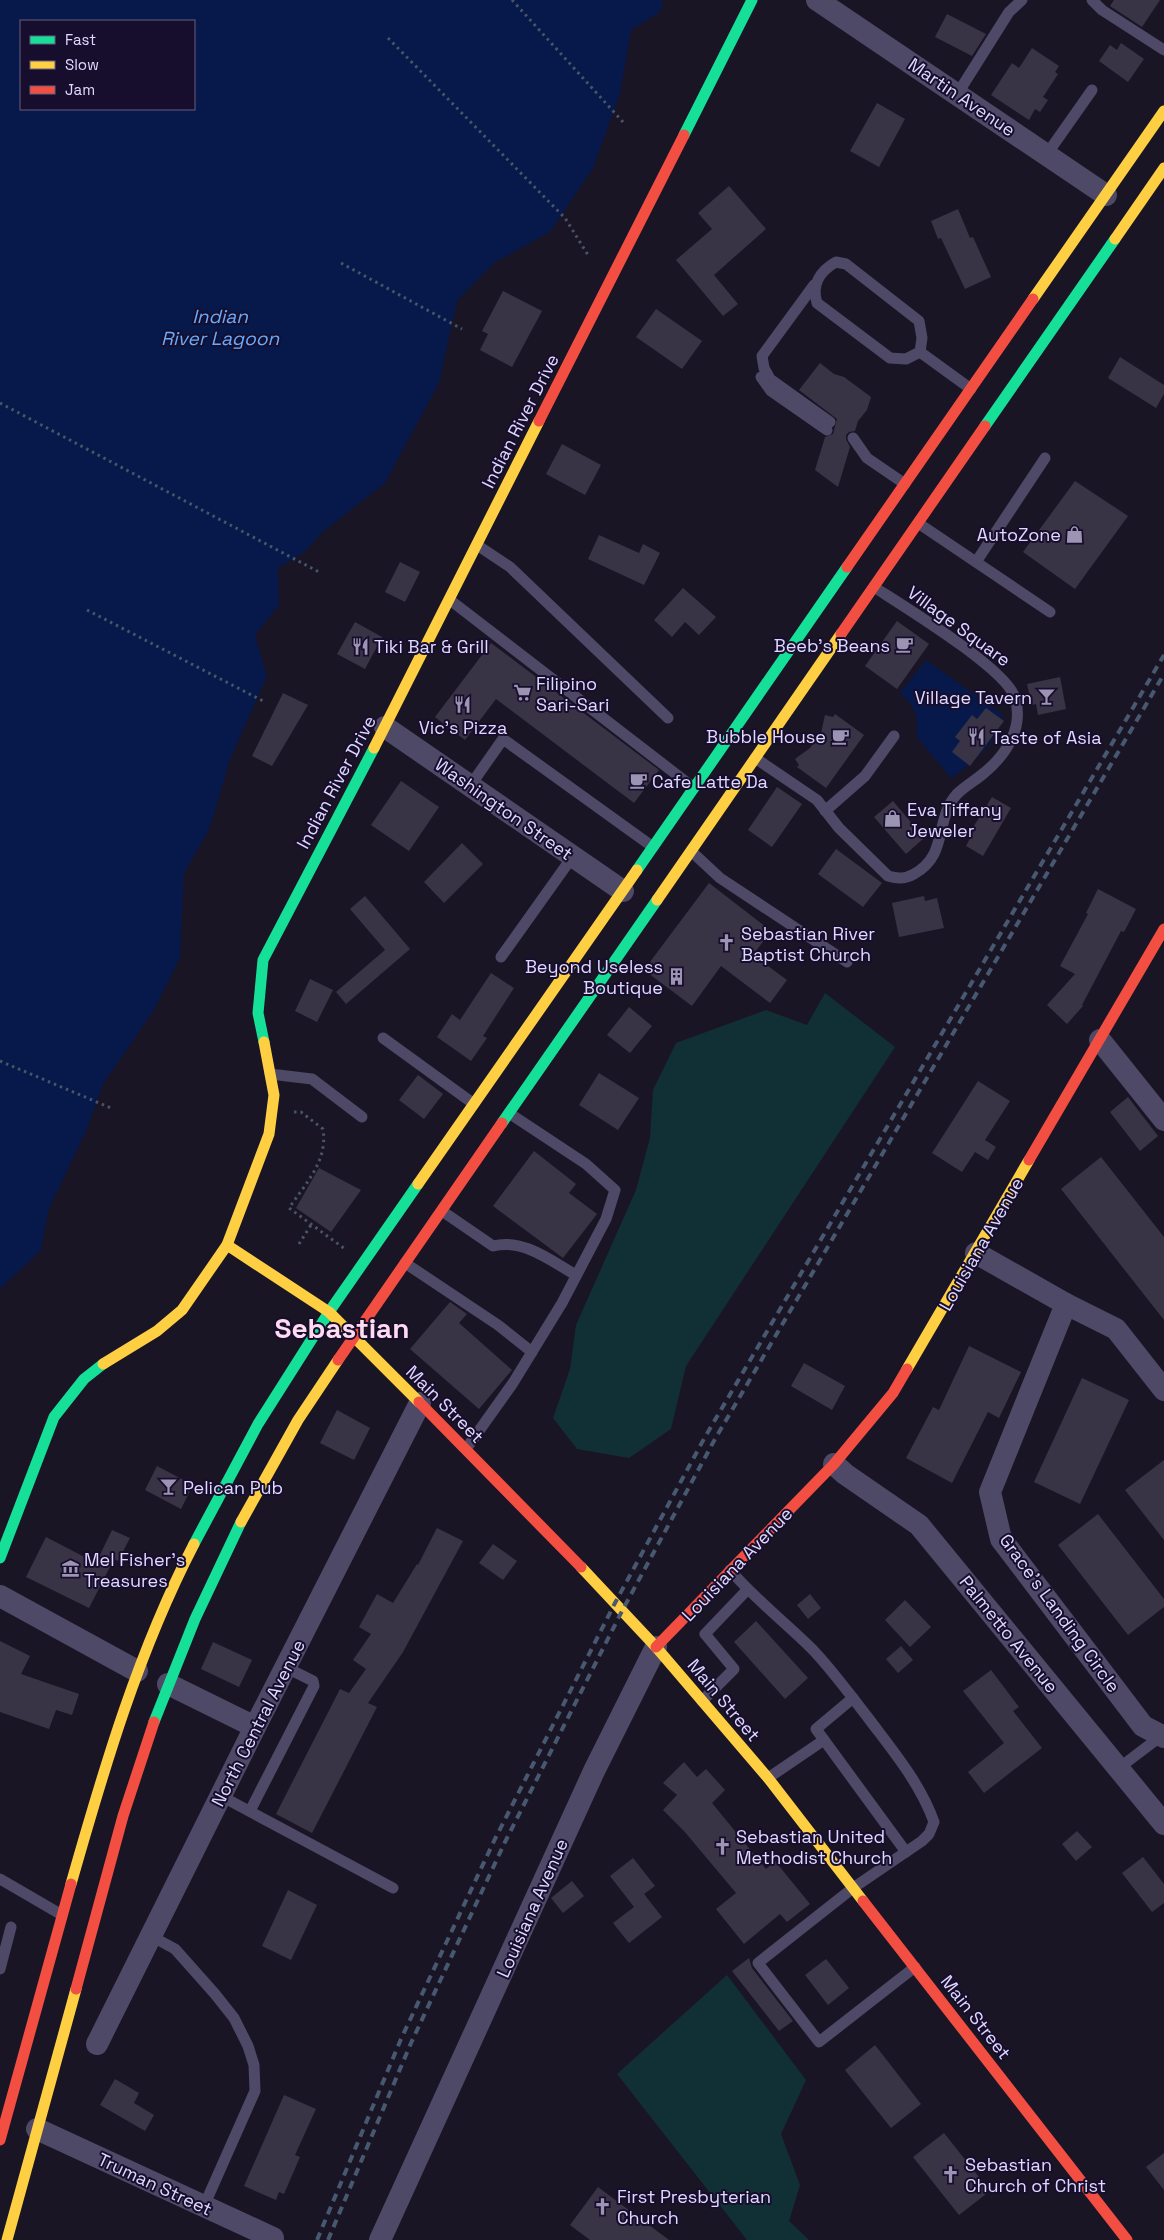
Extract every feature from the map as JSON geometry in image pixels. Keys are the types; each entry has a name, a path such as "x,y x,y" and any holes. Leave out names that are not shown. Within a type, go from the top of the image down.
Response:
{"main road":[{"name":"Indian River Drive","path":"0,1558 54,1417 84,1379 107,1360 157,1332 182,1310 228,1245 269,1134 274,1095 258,1013 263,960 385,727 752,0"},
{"path":"12,2146 1,2135 95,1799 137,1671 187,1557 258,1424 329,1312 474,1104 624,898 653,847 971,389 1107,203 1164,111"},
{"path":"7,2240 19,2196 34,2120 144,1749 198,1609 291,1432 441,1210 1164,168"},
{"path":"1099,262 1104,236"},
{"path":"686,818 692,791"},
{"path":"686,839 690,851"},
{"path":"619,954 623,929"},
{"name":"Louisiana Avenue","path":"656,1647 834,1464 893,1393 1164,929"},
{"name":"Main Street","path":"228,1245 329,1312 466,1449 656,1647 768,1778 1127,2240"},
{"path":"23,2058 25,2092"},
{"path":"16,2169 19,2196"}],"street":[{"name":"Martin Avenue","path":"817,0 1047,154 1107,203"},
{"name":"Washington Street","path":"385,727 572,856 624,898"},
{"path":"1100,1040 1164,1120"},
{"path":"976,1253 1066,1304 1116,1329 1164,1390"},
{"name":"Grace's Landing Circle","path":"1066,1304 990,1492 1001,1539 1143,1726 1162,1736"},
{"name":"North Central Avenue","path":"97,2044 255,1727 420,1404"},
{"name":"Palmetto Avenue","path":"834,1464 845,1474 919,1525 1164,1824"},
{"path":"0,1596 137,1671"},
{"name":"Louisiana Avenue","path":"380,2240 594,1771 656,1647"},
{"path":"168,1684 255,1727"},
{"name":"Truman Street","path":"34,2120 204,2206 273,2238"}],"lane":[{"path":"958,93 1009,12 1022,0"},
{"path":"1092,0 1102,10 1164,50"},
{"path":"1047,154 1092,90"},
{"path":"829,426 770,379 764,368 762,356 828,266 836,262 846,264 919,321 922,338 920,352"},
{"path":"815,284 813,292 817,303 890,358 906,358 920,352"},
{"path":"920,352 971,389"},
{"path":"852,442 867,458 905,484"},
{"path":"976,562 1045,458"},
{"path":"918,523 1050,612"},
{"path":"477,544 510,568 668,718"},
{"name":"Village Square","path":"755,758 817,800 839,828 888,876 899,879 912,876 929,863 935,853 944,820 957,794 986,772 1002,755 1016,730 1018,708 1014,695 1007,683 996,672 874,587"},
{"path":"449,599 692,791"},
{"path":"825,811 865,776 894,736"},
{"path":"470,786 503,739 653,847"},
{"path":"690,851 720,878 847,962"},
{"path":"501,957 572,856"},
{"path":"383,1038 474,1104"},
{"path":"270,1074 312,1079 362,1117"},
{"path":"466,1449 513,1383 562,1303 606,1219 614,1190 586,1164 509,1113"},
{"path":"441,1210 493,1246 504,1243 529,1248 576,1275"},
{"path":"405,1263 498,1325 532,1352"},
{"path":"730,1570 747,1590 813,1651 853,1698 902,1762 926,1799 934,1822 929,1834 853,1888 758,1963 819,2042 915,1967"},
{"path":"702,1701 734,1669 705,1634 747,1590"},
{"path":"250,1811 314,1686 314,1681 286,1667"},
{"path":"853,1698 816,1729 906,1852"},
{"path":"1119,1768 1162,1736"},
{"path":"768,1778 824,1740"},
{"path":"221,1796 393,1888"},
{"path":"0,1879 62,1915"},
{"path":"0,1969 11,1927"},
{"path":"151,1936 175,1949 215,1994 234,2018 248,2046 254,2065 255,2091 204,2206"}],"path":[{"path":"512,0 623,122"},
{"path":"388,38 565,218 588,255"},
{"path":"341,263 462,329"},
{"path":"0,403 320,572"},
{"path":"87,610 265,702"},
{"path":"0,1061 111,1108"},
{"path":"292,1112 301,1112 323,1129 325,1142 319,1164 289,1208 345,1249"},
{"path":"299,1244 311,1225"}],"green space":[{"path":"825,993 895,1047 686,1366 671,1429 629,1458 577,1449 553,1418 570,1369 576,1325 636,1190 650,1138 653,1090 676,1043 766,1010 807,1025"},
{"path":"727,1975 806,2080 781,2134 800,2185 789,2221 809,2240 747,2240 617,2074"}],"water":[{"name":"Indian River Lagoon","path":"0,0 663,0 660,12 631,30 620,94 593,168 550,232 494,263 457,301 439,383 385,483 324,531 303,553 278,568 279,605 255,635 267,676 231,757 209,830 184,873 180,958 154,1010 103,1084 87,1129 48,1211 41,1250 0,1289"},
{"path":"926,660 1003,715 990,743 976,759 951,778 916,736 917,723 915,712 900,693"}],"building":[{"path":"1114,0 1160,0 1142,27 1110,6"},
{"path":"947,14 986,34 972,56 935,37"},
{"path":"1121,43 1144,59 1128,82 1099,61 1110,45 1117,50"},
{"path":"1032,48 1059,66 1055,72 1058,74 1043,97 1048,100 1040,112 1035,109 1029,120 991,95 1012,63 1019,68"},
{"path":"877,103 905,119 879,167 850,151"},
{"path":"729,186 766,229 714,275 738,304 723,316 676,260 712,229 698,213"},
{"path":"958,209 970,238 973,237 991,277 965,289 941,238 938,239 931,221"},
{"path":"503,291 542,311 512,367 480,350 488,334 482,331"},
{"path":"656,309 702,341 682,369 636,337"},
{"path":"1120,357 1164,385 1164,394 1156,408 1108,378"},
{"path":"820,363 834,374 844,377 871,397 867,410 858,421 855,431 849,432 846,435 850,447 838,487 815,470 825,437 833,434 837,419 799,390"},
{"path":"562,444 601,465 585,495 546,474"},
{"name":"AutoZone","path":"1075,481 1128,516 1075,589 1023,552"},
{"path":"599,535 639,553 643,544 660,553 644,585 588,559"},
{"path":"400,562 420,572 405,602 385,592"},
{"path":"683,588 716,617 699,635 685,622 672,637 654,620"},
{"path":"897,621 929,644 897,689 865,666"},
{"name":"Tiki Bar & Grill","path":"355,622 382,637 365,669 337,654"},
{"path":"491,643 659,770 634,803 496,699 465,740 435,717"},
{"path":"1060,677 1066,709 1038,715 1036,704 1032,705 1027,684"},
{"path":"283,693 308,705 272,766 252,756"},
{"path":"986,708 1004,721 970,766 952,752 960,741 955,737 972,715 977,719"},
{"path":"835,714 864,735 826,788 797,767 799,765 795,759 810,748 821,733 825,715 833,717"},
{"path":"401,781 439,807 409,851 371,825"},
{"path":"777,787 802,804 772,847 748,830"},
{"path":"992,797 1011,808 983,856 966,846 974,831 972,829"},
{"path":"893,801 924,838 906,854 874,817"},
{"path":"462,843 483,864 444,903 424,882"},
{"path":"836,849 882,883 863,907 818,874"},
{"name":"Sebastian River Baptist Church","path":"709,883 771,931 753,955 787,980 770,1003 721,966 692,1006 644,970"},
{"path":"1098,889 1136,909 1124,932 1121,931 1083,1006 1067,1024 1047,1005 1075,974 1060,966 1088,914 1086,913"},
{"path":"365,896 410,949 346,1004 336,992 385,950 350,909"},
{"path":"924,896 925,901 937,898 944,928 899,937 892,903"},
{"path":"491,973 514,988 483,1036 487,1038 471,1061 437,1037 452,1014 460,1020"},
{"path":"310,979 333,990 317,1022 295,1011"},
{"path":"629,1007 652,1026 630,1053 607,1035"},
{"path":"599,1073 639,1098 618,1130 579,1105"},
{"path":"418,1075 443,1094 424,1119 399,1100"},
{"path":"978,1081 1010,1101 985,1140 996,1147 988,1160 975,1152 962,1172 932,1153"},
{"path":"1128,1097 1158,1136 1140,1151 1110,1112"},
{"path":"534,1151 576,1184 569,1193 597,1214 563,1258 493,1206"},
{"path":"1101,1157 1164,1237 1164,1320 1061,1189"},
{"path":"319,1168 361,1190 331,1232 296,1208"},
{"path":"450,1302 467,1314 459,1323 512,1370 479,1409 410,1349"},
{"path":"969,1346 1021,1372 999,1418 988,1412 952,1483 906,1458 933,1407 939,1410"},
{"path":"804,1363 845,1386 832,1410 791,1386"},
{"path":"1082,1378 1129,1400 1080,1504 1034,1482"},
{"path":"337,1410 370,1428 354,1460 320,1443"},
{"path":"1164,1460 1164,1540 1125,1490"},
{"name":"Pelican Pub","path":"157,1466 193,1485 181,1509 145,1490"},
{"path":"1098,1514 1164,1599 1164,1607 1128,1635 1058,1545"},
{"path":"437,1528 463,1541 403,1652 368,1703 377,1707 312,1833 276,1814 340,1689 349,1693 366,1669 353,1660 371,1634 359,1627 377,1594 393,1603 418,1565"},
{"name":"Mel Fisher's Treasures","path":"112,1530 130,1538 118,1561 114,1559 89,1608 26,1577 46,1537 96,1563"},
{"path":"493,1544 517,1561 503,1580 479,1563"},
{"path":"810,1594 821,1608 808,1619 797,1605"},
{"path":"905,1600 931,1627 910,1647 885,1620"},
{"path":"756,1621 808,1678 785,1699 734,1642"},
{"path":"0,1641 30,1656 21,1674 79,1694 72,1715 56,1710 49,1729 0,1712"},
{"path":"213,1642 252,1660 239,1687 201,1669"},
{"path":"901,1646 913,1660 898,1673 886,1659"},
{"path":"991,1670 1019,1707 1013,1711 1042,1748 984,1793 968,1772 1004,1743 963,1691"},
{"name":"Sebastian United Methodist Church","path":"684,1762 697,1777 706,1769 725,1790 712,1803 766,1869 775,1861 810,1904 787,1922 780,1914 744,1944 716,1909 736,1893 684,1831 663,1810 677,1795 663,1783"},
{"path":"1077,1831 1092,1847 1076,1861 1062,1844"},
{"path":"1143,1857 1164,1884 1164,1903 1152,1912 1122,1873"},
{"path":"633,1858 655,1886 644,1894 662,1917 629,1943 613,1923 634,1907 610,1876"},
{"path":"572,1881 584,1896 563,1913 551,1898"},
{"path":"288,1890 317,1905 291,1960 262,1946"},
{"path":"749,1958 752,1968 793,2021 779,2031 732,1971"},
{"path":"826,1959 849,1988 828,2005 805,1975"},
{"path":"875,2045 921,2104 891,2128 845,2070"},
{"path":"115,2079 139,2093 134,2103 154,2115 145,2131 100,2105"},
{"path":"284,2095 316,2109 295,2155 300,2157 284,2194 279,2192 276,2200 244,2186"},
{"name":"Sebastian Church of Christ","path":"944,2133 990,2191 959,2215 913,2157"},
{"path":"1164,2153 1164,2190 1146,2167"},
{"name":"First Presbyterian Church","path":"598,2187 669,2240 590,2240 570,2225"}],"railway":[{"path":"317,2240 401,2039 494,1841 615,1603 705,1437 1164,655"},
{"path":"328,2240 411,2043 505,1842 622,1611 715,1439 1164,674"}],"traffic: fast":[{"path":"684,135 752,0"},
{"path":"985,426 1115,239"},
{"path":"637,870 847,567"},
{"path":"264,1042 258,1013 263,960 374,748"},
{"path":"502,1123 657,900"},
{"path":"194,1544 258,1424 329,1312 418,1184"},
{"path":"0,1558 54,1417 84,1379 103,1364"},
{"path":"154,1722 195,1619 241,1522"}],"traffic: slow":[{"path":"1033,299 1164,111"},
{"path":"1115,239 1164,168"},
{"path":"374,748 539,421"},
{"path":"657,900 841,634"},
{"path":"418,1184 637,870"},
{"path":"103,1364 157,1331 182,1310 227,1245 269,1134 274,1095 264,1042"},
{"path":"907,1369 1029,1160"},
{"path":"227,1245 329,1312 419,1402"},
{"path":"241,1522 298,1420 338,1360"},
{"path":"71,1884 96,1797 139,1668 174,1585 194,1544"},
{"path":"581,1567 656,1647 768,1778 863,1901"},
{"path":"7,2240 76,1989"}],"traffic: jam":[{"path":"539,421 684,135"},
{"path":"847,567 1033,299"},
{"path":"841,634 985,426"},
{"path":"1029,1160 1164,929"},
{"path":"338,1360 502,1123"},
{"path":"656,1647 834,1464 893,1393 907,1369"},
{"path":"419,1402 581,1567"},
{"path":"76,1989 123,1816 154,1722"},
{"path":"0,2140 71,1884"},
{"path":"863,1901 1127,2240"}],"place":[{"name":"AutoZone","path":"1075,534"},
{"name":"Beeb's Beans","path":"904,645"},
{"name":"Tiki Bar & Grill","path":"360,646"},
{"name":"Filipino Sari-Sari","path":"522,693"},
{"name":"Village Tavern","path":"1046,697"},
{"name":"Vic's Pizza","path":"463,704"},
{"name":"Bubble House","path":"840,736"},
{"name":"Taste of Asia","path":"977,737"},
{"name":"Cafe Latte Da","path":"638,781"},
{"name":"Eva Tiffany Jeweler","path":"893,819"},
{"name":"Sebastian River Baptist Church","path":"727,943"},
{"name":"Beyond Useless Boutique","path":"677,976"},
{"name":"Pelican Pub","path":"169,1487"},
{"name":"Mel Fisher's Treasures","path":"70,1569"},
{"name":"Sebastian United Methodist Church","path":"722,1846"},
{"name":"Sebastian Church of Christ","path":"951,2174"},
{"name":"First Presbyterian Church","path":"603,2206"}],"district":[{"name":"Sebastian","path":"342,1328"}]}
